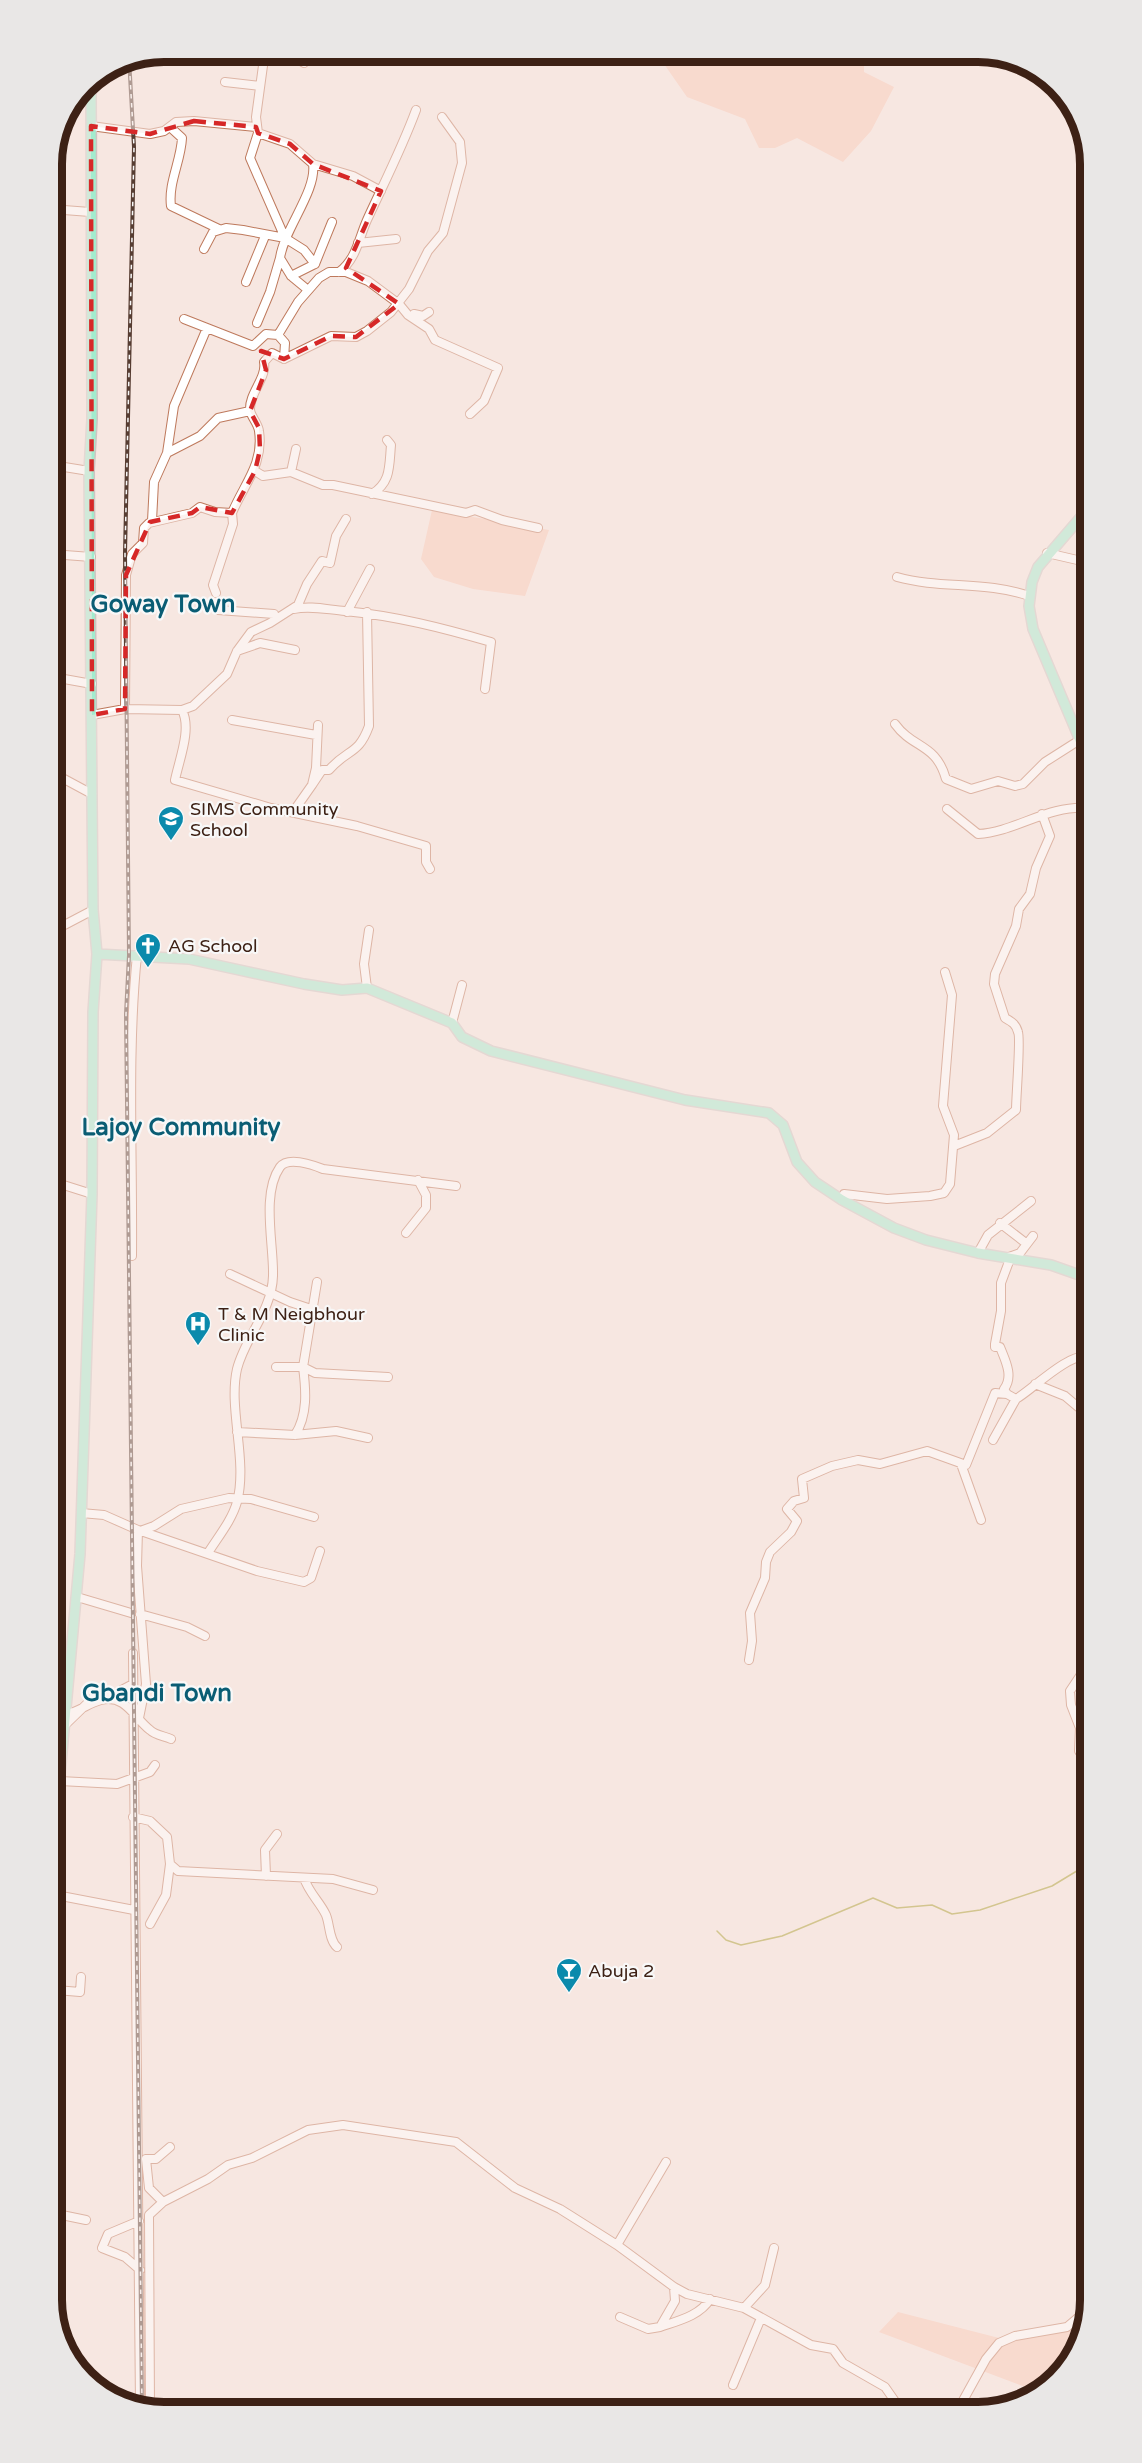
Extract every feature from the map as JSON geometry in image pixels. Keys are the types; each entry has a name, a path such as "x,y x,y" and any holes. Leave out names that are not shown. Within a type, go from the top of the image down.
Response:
{"main road":[{"path":"62,1760 77,1598 81,1513 92,1194 93,1012 97,954 93,910 89,471 92,418 91,92"},
{"path":"1081,516 1047,553 1038,567 1029,596 1033,629 1081,746"},
{"path":"97,954 197,961 323,987 342,990 367,988 452,1023 462,1037 491,1050 685,1100 769,1113 783,1125 790,1147 805,1172 842,1200 894,1228 926,1240 1007,1259 1051,1264 1081,1275"}],"street":[{"path":"263,62 257,130 250,158 285,238"},
{"path":"225,82 260,86"},
{"path":"338,273 347,266 404,143 416,110"},
{"path":"284,359 332,336 356,337 368,331 399,304 420,272 429,251 443,233 462,163 460,142 442,117"},
{"path":"91,126 150,134 170,127 176,122 207,120 257,130 290,144 313,164 353,176 381,191"},
{"path":"170,127 182,138 181,152 170,197 171,206 219,229 253,231 265,236 285,238 304,250 315,264"},
{"path":"257,322 270,292 285,238 310,186 313,164"},
{"path":"62,210 90,212"},
{"path":"291,276 315,264 332,222"},
{"path":"204,249 213,232 219,229"},
{"path":"246,282 265,236"},
{"path":"358,243 396,239"},
{"path":"280,258 291,276 309,290"},
{"path":"278,335 282,325 321,276 329,272 359,275 399,304 408,315 429,328 435,340 498,368 484,401 470,414"},
{"path":"408,315 423,316 429,312"},
{"path":"184,319 253,346 266,334 278,335 285,343 284,359"},
{"path":"152,521 154,482 168,453 174,406 207,328"},
{"path":"216,593 213,585 233,524 232,513 255,471 260,450 259,428 250,411 252,398 266,370 264,362 272,353 284,359"},
{"path":"168,453 200,436 218,418 250,411"},
{"path":"372,494 387,480 392,446 387,440"},
{"path":"291,472 296,449"},
{"path":"62,467 89,471"},
{"path":"255,471 263,476 291,472 323,485 333,485 466,513 475,510 502,520 538,528"},
{"path":"125,709 126,575 132,554 143,543 144,528 152,521 192,513 200,507 210,508 215,512 232,513"},
{"path":"92,714 125,709 182,710 193,706 227,674 237,651 251,632 290,611 300,602 307,584 322,561 330,563 336,536 346,519"},
{"path":"1047,553 1081,561"},
{"path":"62,555 91,557"},
{"path":"347,612 370,569"},
{"path":"897,577 918,582 990,586 1029,596"},
{"path":"290,611 307,608 367,612 457,630 491,642 486,689"},
{"path":"218,610 274,614"},
{"path":"293,812 322,770 330,770 345,754 357,749 369,726 367,612"},
{"path":"237,651 260,643 295,650"},
{"path":"62,679 92,684"},
{"path":"182,710 186,717 185,733 175,780 270,808 426,846 426,862 430,869"},
{"path":"232,720 316,735"},
{"path":"895,724 906,738 919,742 940,760 946,779 971,789 998,781 1015,786 1023,784 1045,762 1078,741"},
{"path":"312,785 316,768 318,725"},
{"path":"62,778 92,794"},
{"path":"947,809 978,834 991,833 1042,814 1081,809"},
{"path":"954,1146 987,1133 1016,1110 1016,1068 1020,1034 1014,1023 1005,1018 994,984 1016,926 1019,909 1030,894 1036,868 1050,836 1042,814"},
{"path":"62,926 93,910"},
{"path":"367,988 364,964 369,930"},
{"path":"132,1256 130,1047 137,955"},
{"path":"842,1200 844,1194 887,1199 944,1193 952,1177 954,1135 943,1106 947,1069 945,1056 952,1020 952,995 945,972"},
{"path":"452,1023 462,985"},
{"path":"208,1553 233,1513 238,1499 240,1445 237,1431 237,1371 271,1292 273,1277 270,1202 278,1169 282,1164 304,1164 323,1169 456,1186"},
{"path":"406,1233 426,1208 426,1196 418,1180"},
{"path":"62,1185 92,1194"},
{"path":"978,1252 988,1235 1031,1201"},
{"path":"1000,1224 1027,1244"},
{"path":"1007,1394 1004,1389 1009,1378 1006,1360 1000,1347 995,1347 994,1344 1001,1311 1001,1283 1007,1259 1018,1255 1033,1236"},
{"path":"230,1274 314,1310"},
{"path":"295,1435 301,1425 307,1392 303,1367 317,1282"},
{"path":"993,1440 1016,1399 1056,1368 1081,1357"},
{"path":"276,1367 303,1367 315,1373 388,1377"},
{"path":"1035,1384 1065,1396 1081,1408"},
{"path":"749,1660 752,1641 750,1613 765,1578 766,1562 770,1552 791,1532 797,1521 787,1509 794,1500 804,1498 802,1479 832,1466 858,1460 880,1464 927,1451 966,1465 995,1393 1007,1394 1016,1399"},
{"path":"237,1431 295,1435 336,1431 368,1438"},
{"path":"961,1464 981,1520"},
{"path":"138,1530 149,1529 185,1507 228,1498 257,1501 314,1516"},
{"path":"81,1513 104,1515 138,1530 256,1571 304,1582 310,1578 320,1551"},
{"path":"138,1530 140,1614 146,1684 139,1718"},
{"path":"77,1598 131,1613"},
{"path":"140,1614 187,1627 205,1636"},
{"path":"132,1653 140,2399"},
{"path":"1081,1674 1070,1691 1071,1705 1080,1728 1079,1751 1081,1754"},
{"path":"81,1711 96,1695 116,1693 133,1684"},
{"path":"66,1719 106,1700 126,1703 148,1730 171,1739"},
{"path":"62,1780 117,1784 150,1772 155,1765"},
{"path":"133,1817 150,1821 167,1837 170,1864 166,1895 150,1923"},
{"path":"266,1876 265,1850 277,1834"},
{"path":"170,1864 178,1871 187,1873 333,1880 373,1890"},
{"path":"304,1878 308,1891 324,1911 332,1941 337,1947"},
{"path":"62,1896 135,1910"},
{"path":"62,1990 80,1992 81,1977"},
{"path":"150,2400 149,2215 163,2202 208,2179 228,2165 252,2158 308,2130 343,2125 456,2142 515,2188 560,2210 617,2245 674,2287 687,2294 744,2308 811,2345 833,2349 843,2363 885,2387 895,2402"},
{"path":"163,2202 149,2188 146,2159 156,2159 170,2147"},
{"path":"617,2245 666,2162"},
{"path":"62,2215 86,2220"},
{"path":"139,2222 108,2234 102,2248 125,2257 140,2270"},
{"path":"744,2308 765,2285 774,2248"},
{"path":"674,2287 675,2301"},
{"path":"660,2327 675,2301 687,2294"},
{"path":"620,2317 648,2329 660,2327 692,2315 705,2307 710,2299"},
{"path":"962,2402 986,2359 999,2343 1015,2337 1067,2327 1079,2317"},
{"path":"733,2385 761,2318"}],"highlighted area":[{"path":"194,121 256,127 258,133 290,144 313,164 381,191 346,268 399,304 356,337 331,336 284,359 261,351 266,370 250,411 259,428 260,450 255,471 232,513 200,507 192,513 150,522 126,575 125,709 92,715 91,126 150,134"}],"shaded area":[{"path":"663,62 864,62 864,72 894,87 871,131 843,162 797,138 775,148 759,148 745,119 687,97"},
{"path":"432,510 549,530 525,596 473,589 434,577 421,559"},
{"path":"898,2312 999,2338 1038,2333 1058,2327 1075,2331 1070,2345 1059,2362 1046,2376 1028,2388 879,2332"}],"waterway":[{"path":"717,1931 726,1940 741,1945 782,1936 873,1898 897,1908 932,1905 952,1914 980,1910 1052,1886 1081,1868"}],"railway":[{"path":"130,68 134,147 125,553 129,955 126,1014 142,2399"}],"place":[{"name":"SIMS Community School","path":"171,842"},
{"name":"AG School","path":"148,969"},
{"name":"T & M Neigbhour Clinic","path":"198,1347"},
{"name":"Abuja 2","path":"569,1994"}],"district":[{"name":"Goway Town","path":"163,604"},
{"name":"Lajoy Community","path":"181,1127"},
{"name":"Gbandi Town","path":"157,1693"}]}
